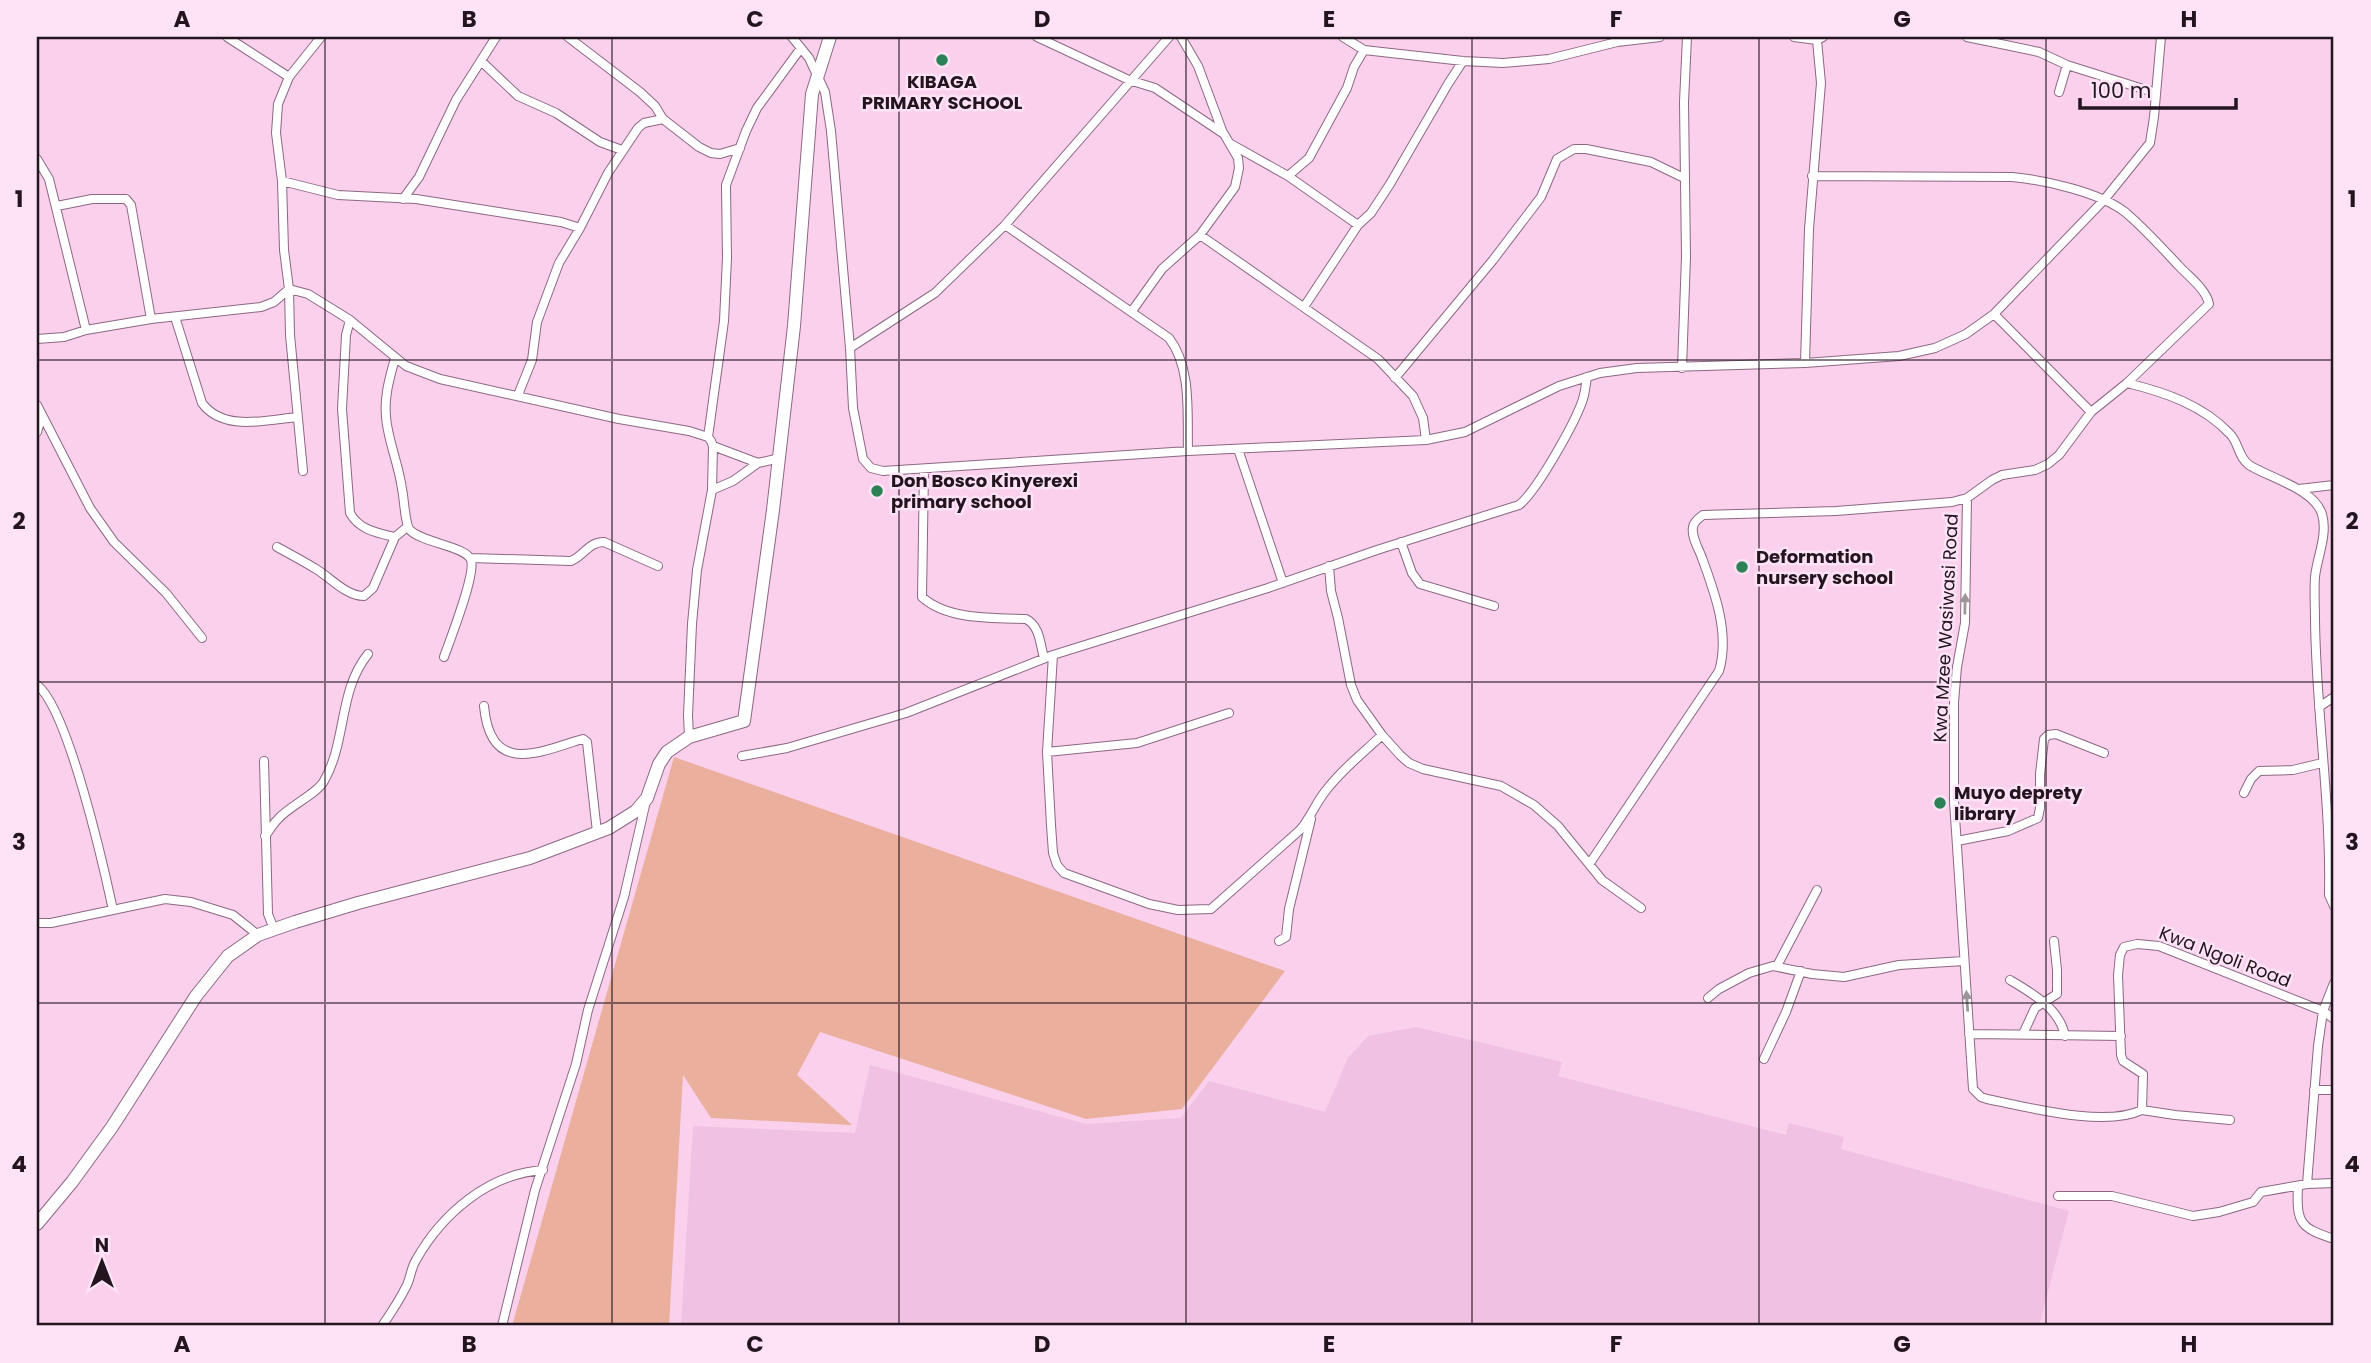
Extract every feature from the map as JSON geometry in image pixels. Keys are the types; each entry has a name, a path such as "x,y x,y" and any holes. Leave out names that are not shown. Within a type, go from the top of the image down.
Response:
{"street":[{"path":"227,37 289,77"},
{"path":"303,471 289,323 282,181 276,133 278,104 289,77 321,37"},
{"path":"403,199 419,177 456,100 496,37"},
{"path":"568,37 640,92 655,106 663,119 699,147 711,153 740,148"},
{"path":"793,37 825,92 831,131 853,408 863,458 876,471 1188,451 1426,440 1465,432 1559,386 1587,377 1637,368 1805,363 1899,356 1935,348 1966,334 1994,314 2104,200 2150,143 2161,37"},
{"path":"502,1326 535,1190 576,1064 588,1010 624,897 647,798 659,764 667,752 689,737 741,723 745,719 780,457 794,326 810,111 817,75 830,37"},
{"path":"1037,37 1129,80 1155,88 1224,134"},
{"path":"850,348 935,293 1004,225 1169,37"},
{"path":"1132,311 1162,269 1200,235 1235,187 1238,178 1238,158 1224,134 1198,66 1181,37"},
{"path":"1343,37 1364,50 1503,63 1549,58 1617,42 1660,37"},
{"path":"1682,368 1686,257 1684,178 1687,37"},
{"path":"1794,37 1818,38 1821,83 1812,176 1805,363"},
{"path":"1967,37 2039,52 2067,65 2157,93"},
{"path":"689,737 692,624 697,570 712,490 713,446 708,437 724,321 726,185 757,108 801,48"},
{"path":"1288,176 1309,158 1342,99 1354,67 1364,50"},
{"path":"481,61 518,96 556,113 600,142 622,150"},
{"path":"1304,307 1358,225 1371,214 1391,184 1463,61"},
{"path":"2059,92 2067,65"},
{"path":"518,395 532,360 537,322 555,272 622,150 643,123 663,119"},
{"path":"1231,144 1288,176 1358,225"},
{"path":"1395,378 1476,281 1541,197 1557,159 1574,149 1586,149 1651,162 1684,178"},
{"path":"37,159 49,179 57,206 86,330"},
{"path":"1590,863 1699,704 1720,666 1723,650 1720,617 1695,540 1693,527 1696,520 1703,515 1836,511 1952,502 1967,498 2002,475 2035,470 2059,456 2091,412 2127,383 2209,304 2205,293 2169,256 2124,212 2104,200 2021,178 1812,176"},
{"path":"282,181 338,195 416,198 561,222 580,228"},
{"path":"57,206 92,199 126,199 131,205 151,319"},
{"path":"1004,225 1132,311 1169,338 1179,350 1185,382 1188,451"},
{"path":"1200,235 1378,359 1413,396 1423,418 1426,440"},
{"path":"289,289 308,294 351,320 406,366 440,379 708,437"},
{"path":"37,339 64,337 86,330 151,319 261,307 274,302 289,289"},
{"path":"1994,314 2091,412"},
{"path":"175,317 202,403 209,413 242,423 298,417"},
{"path":"351,320 346,335 342,384 348,502 354,520 362,526 395,537"},
{"path":"395,358 387,389 386,418 401,483 407,527 414,533 471,558 472,568 467,588 444,657"},
{"path":"742,756 787,748 906,713 1044,658 1519,505 1545,471 1572,421 1583,400 1587,377"},
{"path":"2127,383 2174,397 2200,411 2234,438 2244,461 2299,489 2316,503 2322,513 2324,527 2315,577 2329,895 2334,906"},
{"path":"37,405 90,508 106,531 129,558 166,593 202,638"},
{"path":"37,432 42,415"},
{"path":"713,446 758,463"},
{"path":"1238,449 1283,583"},
{"path":"712,490 733,481 758,463 780,457"},
{"path":"923,470 922,597 931,606 942,610 976,616 1026,619 1036,627 1044,658"},
{"path":"2299,489 2334,485"},
{"name":"Kwa Mzee Wasiwasi Road","path":"1967,498 1965,624 1954,702 1954,801 1973,1089 1987,1099 2073,1115 2114,1116 2142,1110"},
{"path":"277,547 304,561 343,589 357,596 364,596 373,588 395,537 407,527"},
{"path":"471,558 570,561 595,542 604,542 658,566"},
{"path":"1401,542 1412,573 1420,584 1494,606"},
{"path":"1329,566 1331,591 1351,685 1357,700 1382,736 1404,759 1415,766 1501,786 1534,804 1548,815 1602,880 1641,908"},
{"path":"265,836 278,818 322,785 335,752 346,698 359,665 368,654"},
{"path":"1053,655 1047,752 1053,853 1058,867 1073,877 1149,904 1178,910 1214,907 1311,817"},
{"path":"37,685 52,704 77,771 113,911"},
{"path":"2319,707 2334,697"},
{"path":"484,706 486,727 496,744 516,754 530,755 581,739 587,742 597,832"},
{"path":"1047,752 1137,743 1229,713"},
{"path":"1957,841 2008,831 2038,818 2041,762 2044,739 2048,735 2056,734 2104,753"},
{"path":"1279,941 1286,937 1289,909 1311,817 1322,795 1337,777 1382,736"},
{"path":"264,761 268,914 274,929"},
{"path":"2244,793 2251,779 2259,771 2293,770 2322,763"},
{"path":"38,1220 72,1182 112,1127 196,996 228,956 258,935 358,903 530,858 624,820 647,798"},
{"path":"1777,966 1817,890"},
{"path":"37,923 51,923 165,899 191,902 233,915 258,935"},
{"path":"2023,1034 2033,1011 2057,993 2054,941"},
{"name":"Kwa Ngoli Road","path":"2142,1110 2143,1074 2123,1061 2119,963 2124,947 2132,944 2159,946 2323,1011"},
{"path":"1708,998 1749,973 1777,966 1824,976 1844,977 1899,965 1964,961"},
{"path":"1764,1059 1801,971"},
{"path":"2010,980 2058,1016 2065,1036"},
{"path":"2307,1184 2323,1011 2334,984"},
{"path":"2323,1011 2334,1019"},
{"path":"1969,1034 2121,1036"},
{"path":"2314,1090 2334,1090"},
{"path":"2142,1110 2230,1120"},
{"path":"382,1326 405,1289 416,1260 432,1235 453,1211 489,1186 531,1171 543,1170"},
{"path":"2058,1196 2112,1196 2193,1216 2253,1202 2261,1192 2307,1184 2334,1183"},
{"path":"2298,1187 2300,1219 2303,1225 2311,1232 2334,1239"}],"shaded area":[{"path":"674,757 1285,971 1182,1109 1086,1119 820,1032 797,1075 852,1125 711,1118 683,1075 669,1326 512,1326"},
{"path":"1416,1027 1562,1062 1558,1076 1786,1135 1789,1123 1844,1137 1841,1149 2069,1211 2039,1326 681,1326 693,1126 855,1133 870,1065 1086,1124 1181,1118 1209,1081 1325,1112 1348,1058 1368,1036"}],"place":[{"name":"KIBAGA PRIMARY SCHOOL","path":"942,60"},
{"name":"Don Bosco Kinyerexi primary school","path":"877,491"},
{"name":"Deformation nursery school","path":"1742,567"},
{"name":"Muyo deprety library","path":"1940,803"}]}
